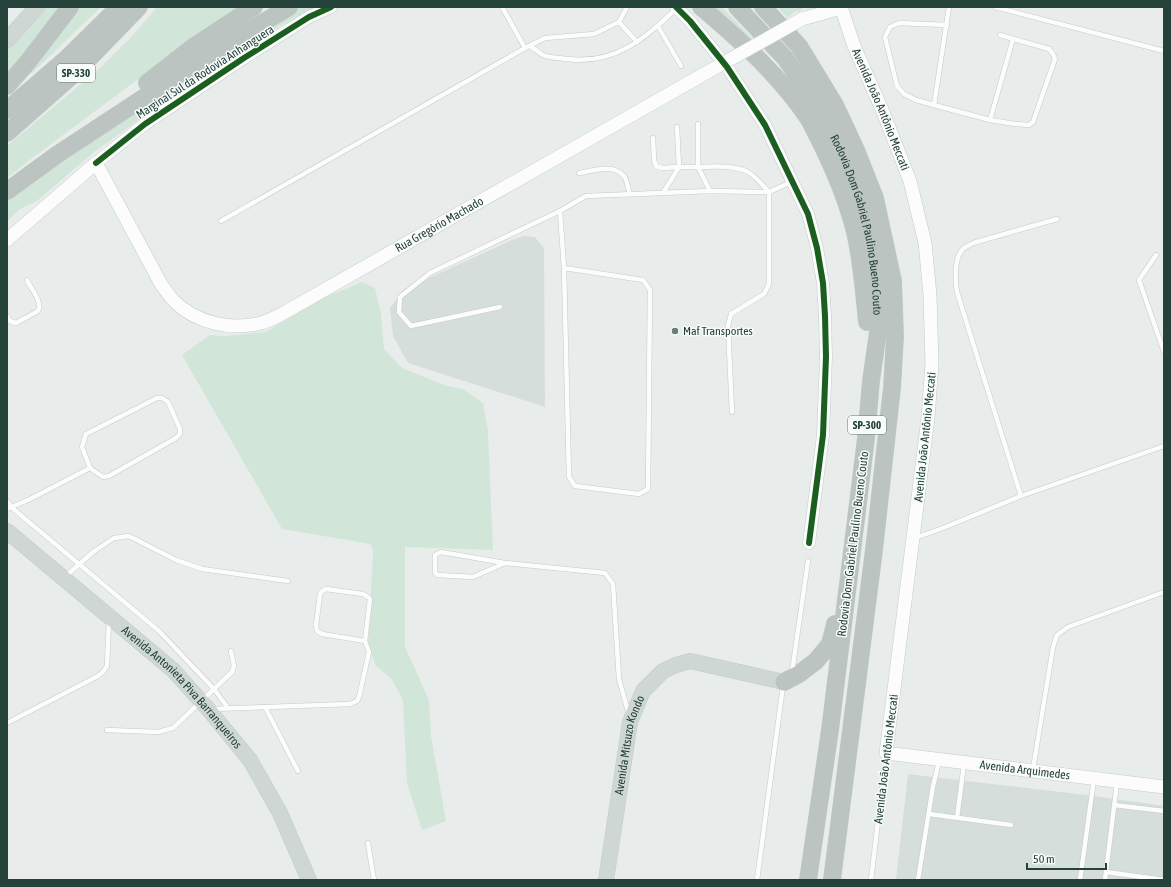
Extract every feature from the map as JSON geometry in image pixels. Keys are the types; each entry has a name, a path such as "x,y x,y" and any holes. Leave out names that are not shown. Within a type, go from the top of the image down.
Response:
{"highway":[{"path":"7,86 27,63 70,7"},
{"name":"SP-330","path":"7,110 66,59 119,7"},
{"name":"SP-330","path":"7,133 76,73 139,7"},
{"path":"7,191 58,154 193,47 254,7"},
{"path":"58,154 204,58 289,7"},
{"path":"701,7 738,39 776,77 808,118 829,159 846,201 855,233 868,332 871,381"},
{"name":"Rodovia Dom Gabriel Paulino Bueno Couto","path":"737,7 784,58 820,109 844,156 860,200 870,239 876,281 878,332 871,381 866,438 830,730 808,880"},
{"name":"Rodovia Dom Gabriel Paulino Bueno Couto","path":"764,7 799,46 835,106 853,144 876,198 892,281 895,336 891,403 832,880"},
{"path":"787,680 799,674 816,661 830,644 854,540"}],"main road":[{"path":"7,40 37,7"},
{"name":"Rua Gregório Machado","path":"96,163 161,284 174,301 190,314 206,321 225,326 243,327 262,323 289,310 802,19 841,8"},
{"name":"Avenida João Antônio Meccati","path":"841,8 854,46 884,112 910,180 925,242 930,295 932,363 928,418 886,753"},
{"name":"Marginal Sul da Rodovia Anhanguera","path":"7,240 96,163"},
{"name":"Avenida Antonieta Piva Barranqueiros","path":"7,532 172,670 205,705 250,760 280,813 309,880"},
{"name":"Avenida Mitsuzo Kondo","path":"606,880 630,722 643,692 648,686 663,671 690,661 787,680"},
{"name":"Avenida Arquimedes","path":"886,753 1164,787"}],"street":[{"name":"Marginal Sul da Rodovia Anhanguera","path":"96,163 145,124 244,58 309,17 331,7"},
{"path":"676,8 690,21 727,67 765,125 808,214 818,248 823,283 826,356 823,435 810,543"}],"lane":[{"path":"502,7 525,48"},
{"path":"221,220 525,48 545,38 594,34 619,22 627,7"},
{"path":"934,105 949,7"},
{"path":"995,7 1164,51"},
{"path":"530,46 544,56 576,60 593,60 616,54 637,42 658,26 676,8"},
{"path":"619,22 637,42"},
{"path":"947,25 898,24 890,28 885,38 897,86 904,94 916,100 990,120 1029,125 1033,122 1055,59 1049,49 1000,35"},
{"path":"658,26 681,66"},
{"path":"990,120 1013,39"},
{"path":"698,124 698,167 710,191"},
{"path":"663,192 678,167 678,127"},
{"path":"653,138 654,160 656,166 662,168 727,167 740,169 750,174 769,192 769,284 764,294 731,314 728,326 732,412"},
{"path":"579,173 608,168 615,170 624,176 630,194"},
{"path":"500,308 412,326 399,312 400,297 430,272 560,211 586,196 663,192 769,192 792,181"},
{"path":"560,211 564,268 569,477 575,486 639,494 648,489 650,290 643,280 564,268"},
{"path":"1021,496 957,292 955,280 957,261 963,249 973,243 1057,219"},
{"path":"1156,255 1139,280 1164,352"},
{"path":"7,316 10,321 16,323 38,311 40,306 39,302 27,280"},
{"path":"157,398 162,398 168,402 180,429 180,434 176,438 109,476 103,476 90,468 82,447 86,434 157,398"},
{"path":"914,539 1021,496 1164,446"},
{"path":"9,508 90,468"},
{"path":"7,501 9,508 160,630 214,689 228,708"},
{"path":"63,579 93,552 114,538 129,536 176,560 202,569 288,581"},
{"path":"505,563 473,577 437,575 434,572 435,555 441,552 505,563 605,573 613,584 619,679 630,722"},
{"path":"757,880 787,680 808,561"},
{"path":"205,705 228,708 350,704 357,701 369,652 365,641 370,602 368,597 363,594 329,589 323,590 320,595 316,625 317,631 322,634 365,641"},
{"path":"1033,771 1053,647 1057,635 1068,627 1164,592"},
{"path":"7,723 103,672 107,666 109,616"},
{"path":"107,730 158,732 173,728 205,705 214,689 232,672 234,666 231,651"},
{"path":"265,707 298,771"},
{"name":"Avenida João Antônio Meccati","path":"871,880 886,753"},
{"path":"918,880 934,786 940,760"},
{"path":"957,818 964,763"},
{"path":"1080,880 1094,778"},
{"path":"1105,880 1117,781"},
{"path":"1114,805 1164,811"},
{"path":"929,814 1011,825"},
{"path":"368,843 374,880"},
{"path":"1106,872 1164,880"}],"shaded area":[{"path":"525,236 535,237 544,248 545,407 408,363 393,336 390,308 403,290 514,239"},
{"path":"908,774 1095,796 1164,806 1164,880 896,880"}],"green space":[{"path":"44,7 63,7 7,79 7,50"},
{"path":"75,7 101,7 31,74 28,72"},
{"path":"157,7 242,7 189,41 7,178 7,146 100,68 133,35"},
{"path":"301,7 316,7 272,30 233,53 94,152 37,201 20,209 7,221 7,197 270,24"},
{"path":"709,7 722,7 752,38 747,41"},
{"path":"778,7 804,7 799,12 796,11 787,18"},
{"path":"362,282 375,288 381,313 384,349 402,368 447,386 463,389 483,403 488,431 493,550 405,547 405,647 429,700 431,736 446,821 422,830 407,783 403,700 391,678 376,666 368,646 373,550 370,544 282,529 182,355 210,335 225,336 266,332 316,301"}],"cycle path":[{"path":"96,163 145,124 244,58 309,17 331,7"},
{"path":"676,7 690,21 727,67 765,125 808,214 817,248 823,283 826,357 823,435 809,543"}],"place":[{"name":"Maf Transportes","path":"675,331"}]}
